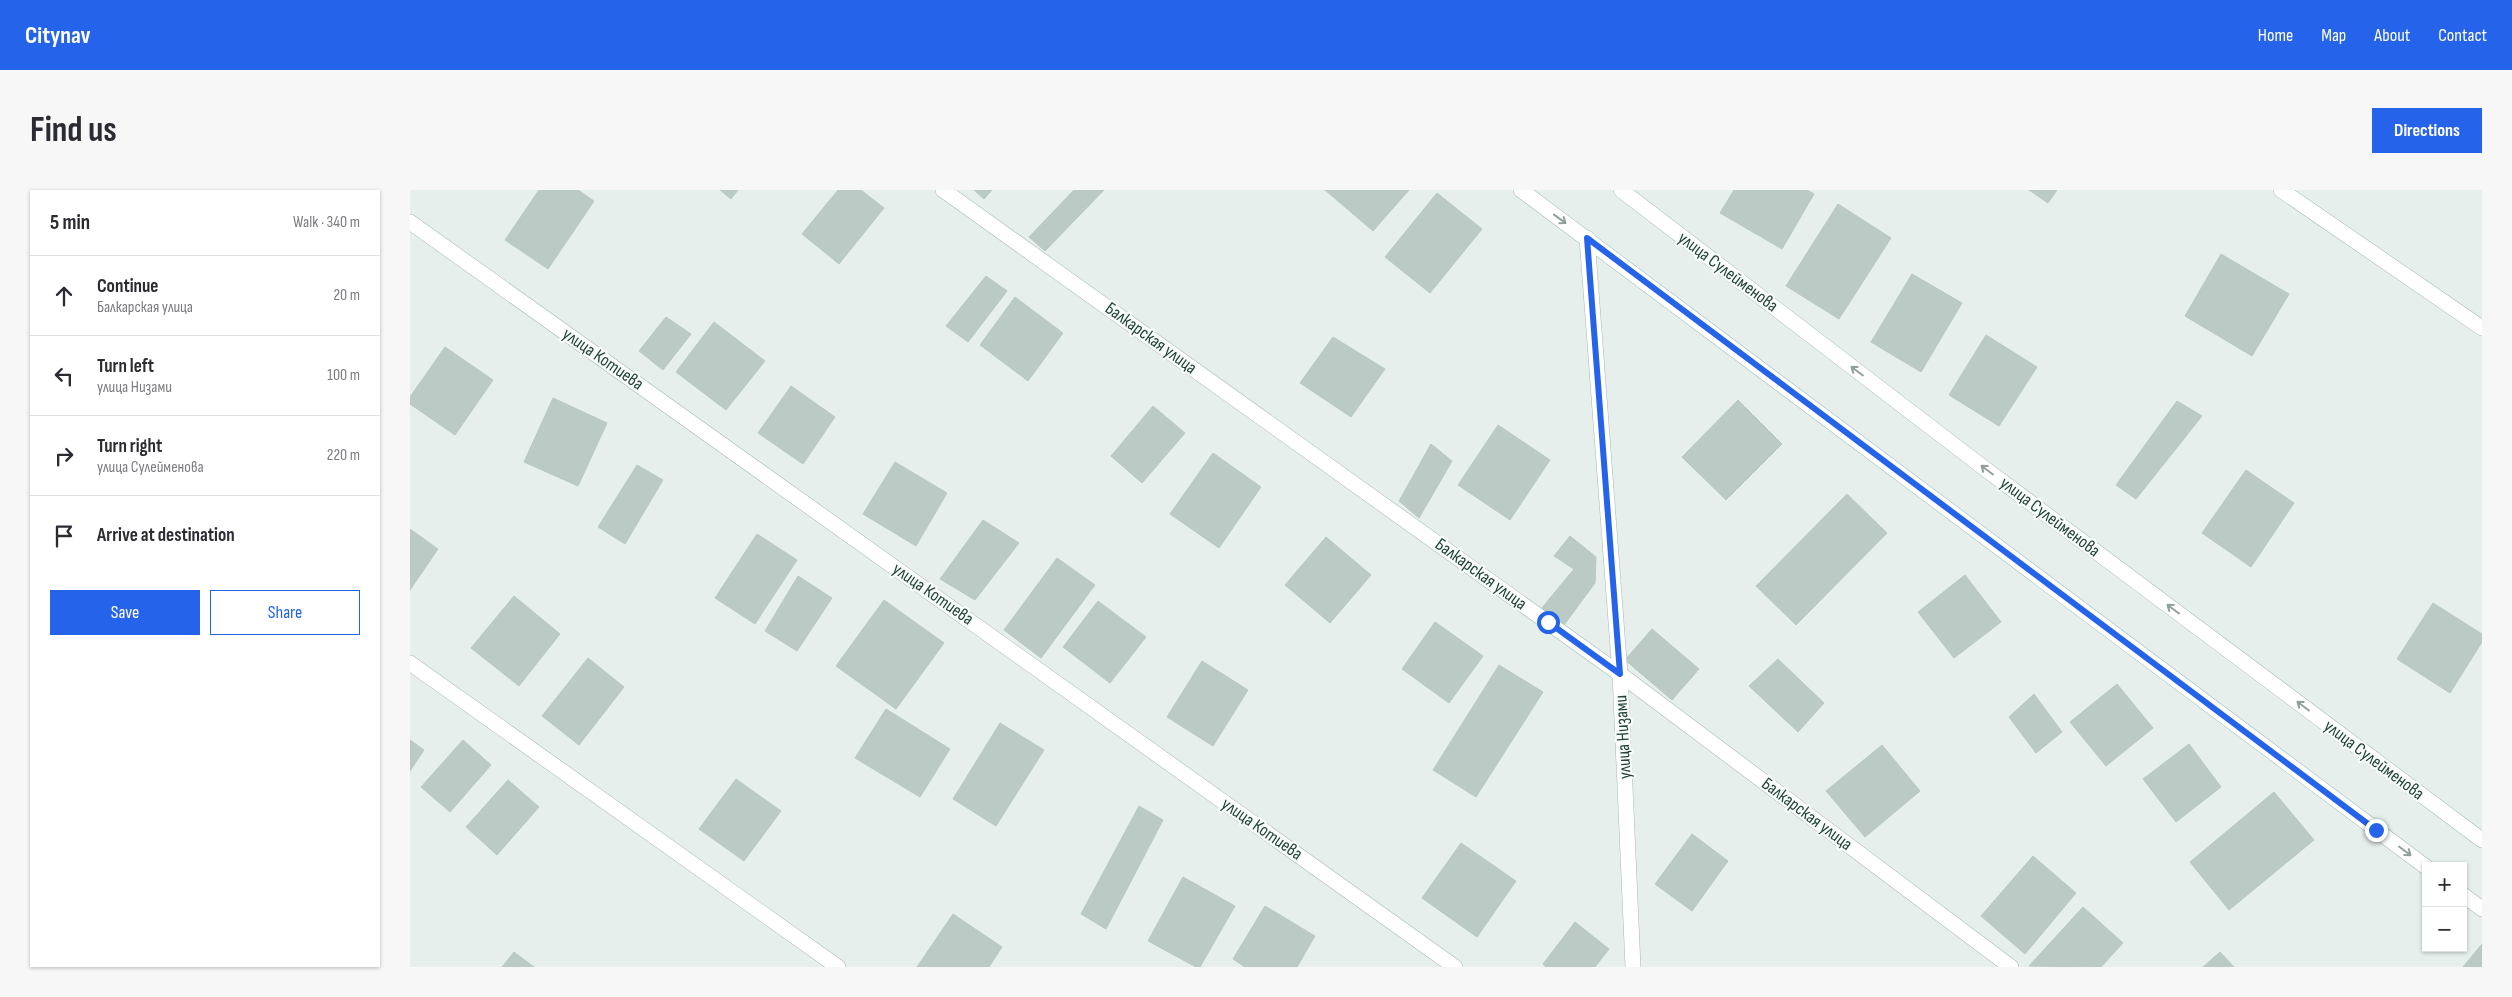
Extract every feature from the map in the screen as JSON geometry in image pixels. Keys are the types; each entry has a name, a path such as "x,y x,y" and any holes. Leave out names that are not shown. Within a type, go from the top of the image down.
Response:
{"street":[{"name":"Балкарская улица","path":"943,190 1620,674 2011,967"},
{"path":"1521,190 2422,864"},
{"name":"улица Сулейменова","path":"1621,190 1984,468 2482,840"},
{"path":"2281,190 2482,328"},
{"name":"улица Котиева","path":"410,222 1455,967"},
{"name":"улица Низами","path":"1587,238 1620,674 1633,967"},
{"path":"410,663 838,967"},
{"path":"2467,898 2482,909"}],"building":[{"path":"539,190 578,190 594,201 548,269 505,240"},
{"path":"720,190 738,190 731,199"},
{"path":"838,190 861,190 884,208 839,264 802,234"},
{"path":"974,190 992,190 984,199"},
{"path":"1074,190 1104,190 1045,251 1029,237"},
{"path":"1325,190 1409,190 1373,231"},
{"path":"1734,190 1807,190 1814,194 1782,249 1720,213"},
{"path":"2029,190 2057,190 2048,203"},
{"path":"1437,193 1482,229 1430,293 1385,257"},
{"path":"1838,204 1891,238 1839,319 1786,286"},
{"path":"2221,254 2289,294 2252,356 2185,316"},
{"path":"1912,274 1962,303 1921,372 1871,342"},
{"path":"986,276 1007,291 968,342 946,326"},
{"path":"1015,297 1063,333 1028,381 980,345"},
{"path":"666,317 691,334 663,370 639,351"},
{"path":"714,322 765,361 726,410 676,372"},
{"path":"1986,335 2037,367 1999,426 1949,395"},
{"path":"1333,337 1385,369 1351,417 1300,383"},
{"path":"445,347 493,380 455,435 410,404 410,397"},
{"path":"791,386 835,417 803,464 758,433"},
{"path":"553,398 607,423 578,486 524,462"},
{"path":"1738,400 1782,444 1726,500 1682,457"},
{"path":"2177,401 2202,416 2136,499 2116,485"},
{"path":"1153,406 1185,433 1142,483 1111,456"},
{"path":"1498,425 1550,460 1510,520 1458,485"},
{"path":"1431,444 1452,461 1419,518 1399,501"},
{"path":"1213,453 1261,487 1219,548 1170,514"},
{"path":"895,462 947,493 916,546 863,514"},
{"path":"637,465 663,480 625,544 598,527"},
{"path":"2246,470 2294,503 2251,567 2202,533"},
{"path":"1847,494 1887,533 1796,625 1756,586"},
{"path":"983,520 1019,543 975,600 940,579"},
{"path":"410,529 438,549 410,590"},
{"path":"757,534 797,560 755,624 715,598"},
{"path":"1570,536 1596,557 1595,583 1564,625 1541,609 1574,569 1554,556"},
{"path":"1326,537 1371,575 1330,623 1285,585"},
{"path":"1057,558 1095,585 1041,658 1004,630"},
{"path":"1965,575 2001,622 1954,658 1918,612"},
{"path":"798,576 832,598 797,651 765,631"},
{"path":"514,596 560,634 519,686 471,648"},
{"path":"884,600 944,643 896,709 836,666"},
{"path":"1098,601 1146,637 1110,683 1063,647"},
{"path":"2433,603 2482,634 2482,642 2450,693 2397,659"},
{"path":"1435,622 1483,656 1449,703 1402,669"},
{"path":"1652,629 1699,669 1672,700 1625,660"},
{"path":"588,658 624,687 579,745 542,716"},
{"path":"1778,659 1824,703 1798,732 1749,686"},
{"path":"1202,661 1248,690 1213,746 1167,717"},
{"path":"1499,665 1543,692 1476,797 1433,770"},
{"path":"2117,684 2153,728 2106,766 2070,722"},
{"path":"2034,694 2062,732 2036,753 2009,717"},
{"path":"886,709 950,749 920,797 855,758"},
{"path":"1000,723 1044,750 996,826 953,799"},
{"path":"410,740 424,750 410,771"},
{"path":"463,740 491,765 450,812 421,787"},
{"path":"2189,744 2221,787 2176,822 2143,779"},
{"path":"1882,745 1920,791 1865,837 1826,791"},
{"path":"736,779 781,811 744,861 699,829"},
{"path":"508,780 539,807 497,855 466,827"},
{"path":"2274,792 2314,840 2229,910 2190,862"},
{"path":"1139,806 1163,820 1106,929 1081,914"},
{"path":"1692,834 1728,861 1692,911 1655,884"},
{"path":"1461,843 1516,881 1477,937 1422,898"},
{"path":"2033,856 2076,893 2025,954 1981,916"},
{"path":"1183,877 1235,906 1200,967 1196,967 1148,941"},
{"path":"1265,906 1315,936 1297,967 1245,967 1233,959"},
{"path":"2083,907 2123,943 2101,967 2029,966"},
{"path":"953,914 1002,947 989,967 917,967"},
{"path":"1575,922 1609,949 1595,967 1546,967 1543,964"},
{"path":"2482,944 2482,967 2463,967"},
{"path":"514,952 534,967 502,967"},
{"path":"2220,952 2234,967 2203,967"}],"route":[{"path":"1548,622 1620,674 1587,238 2376,830"}]}
